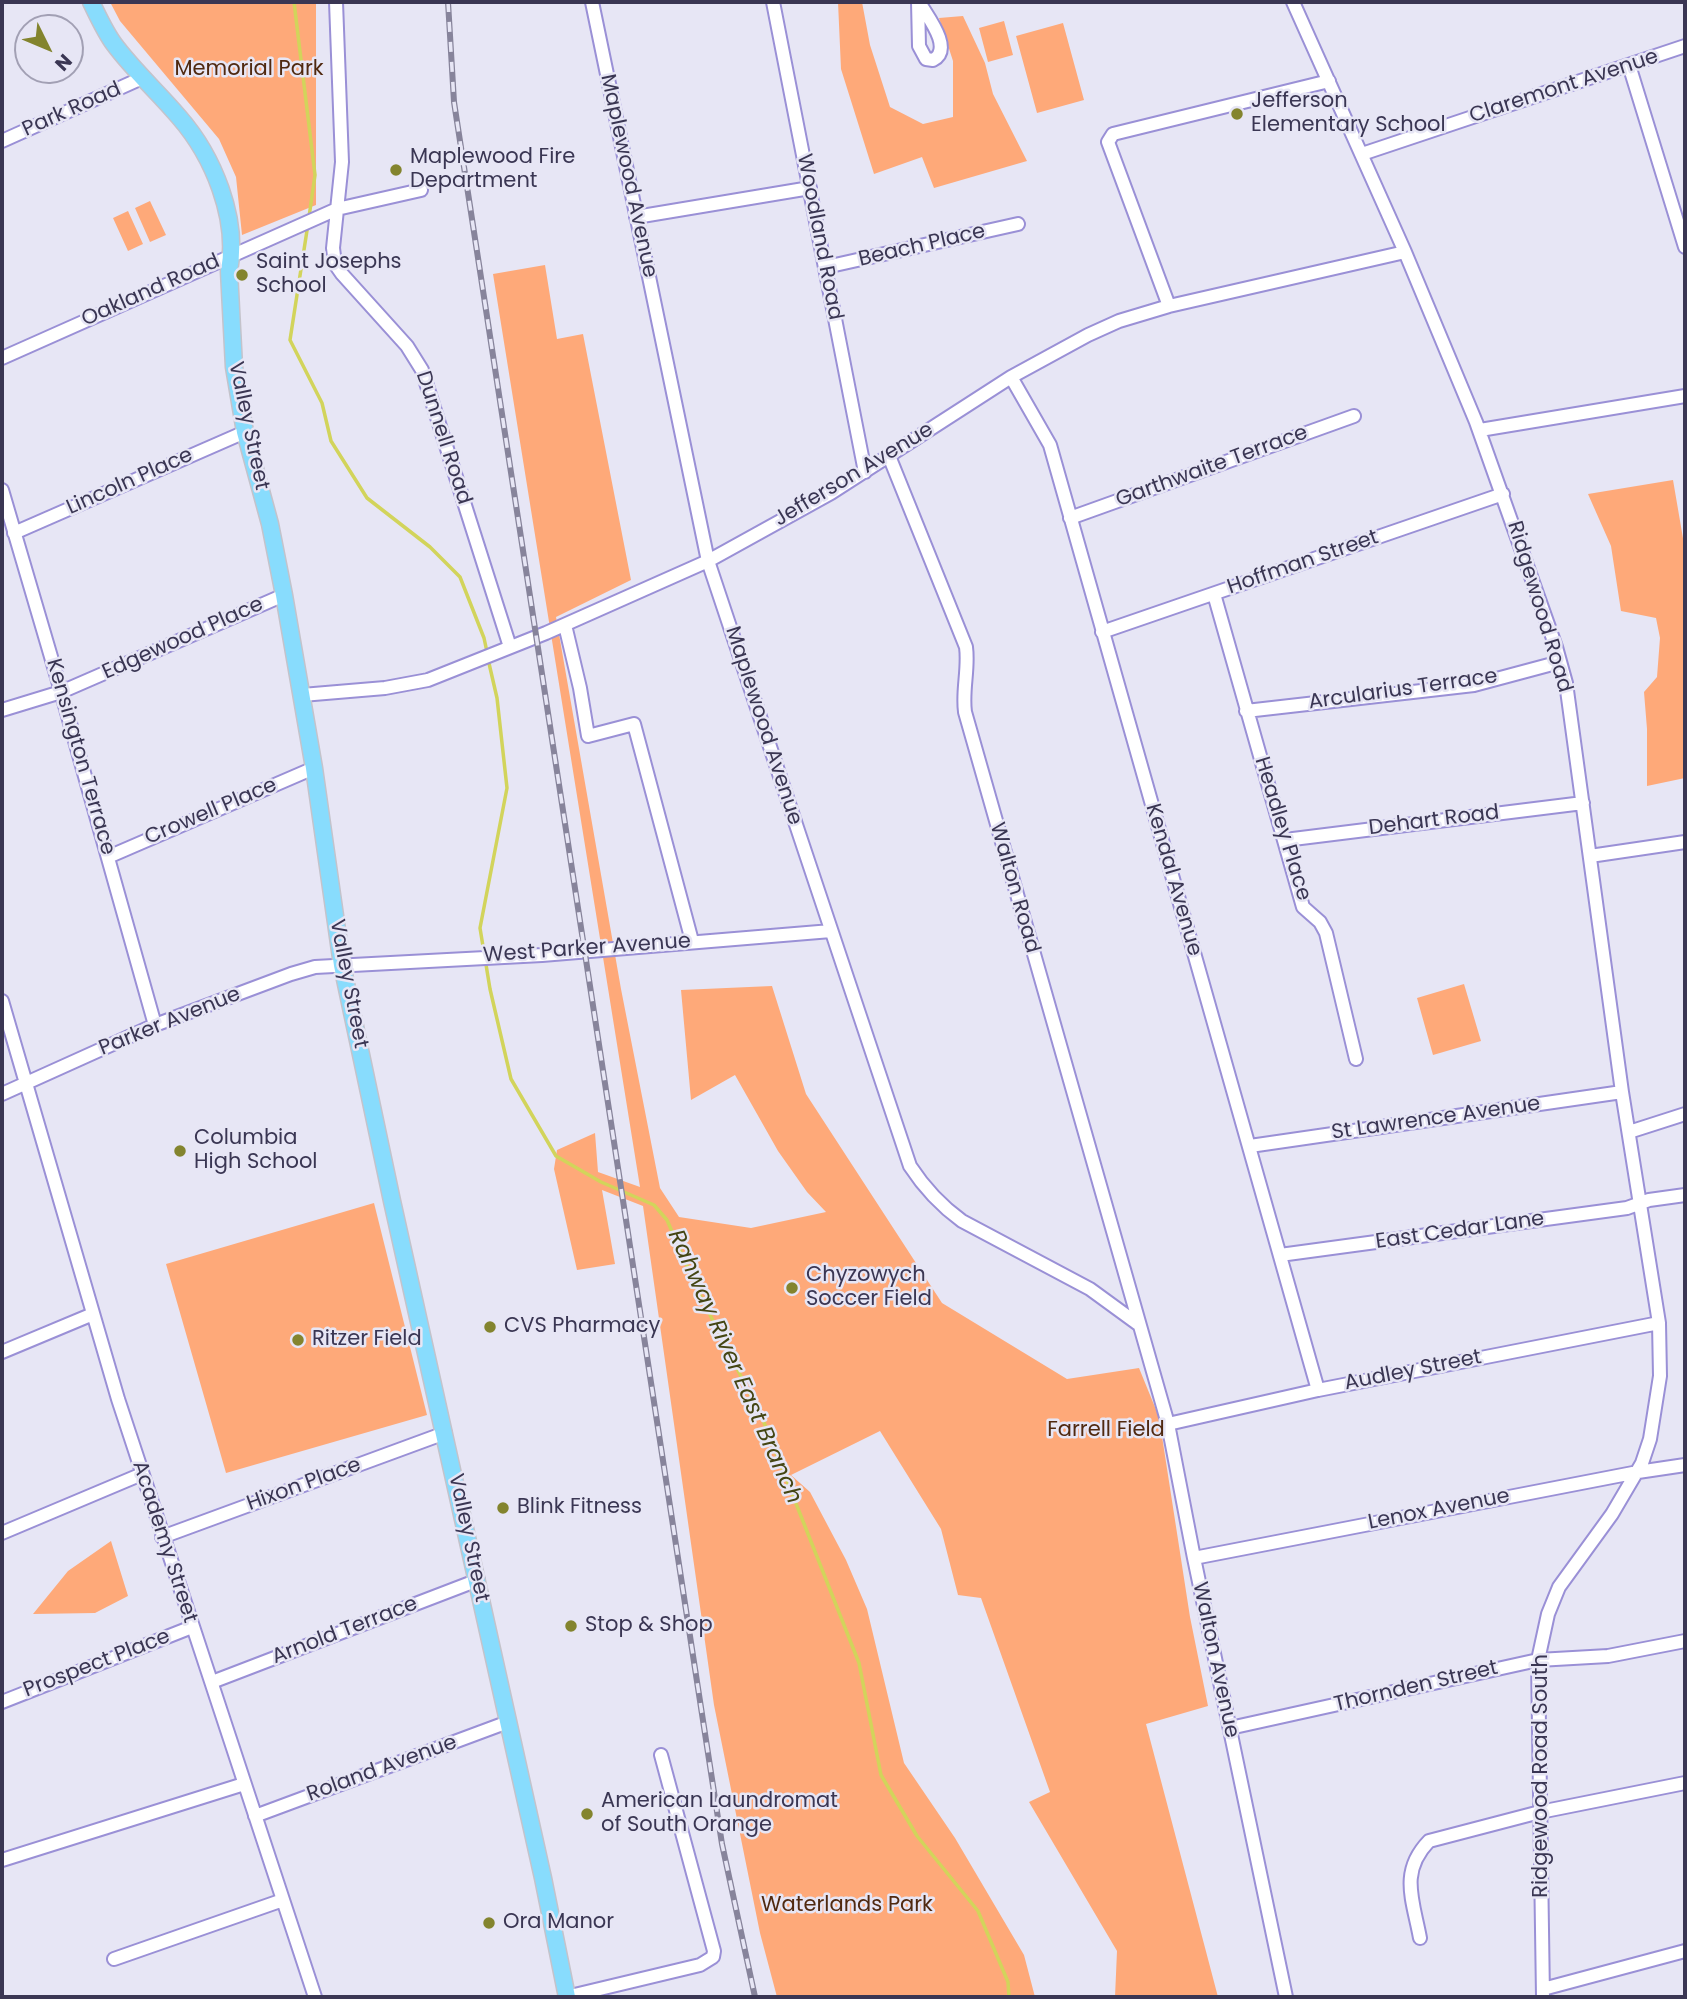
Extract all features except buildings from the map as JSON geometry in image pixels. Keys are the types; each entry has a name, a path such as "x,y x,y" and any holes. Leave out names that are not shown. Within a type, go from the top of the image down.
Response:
{"main road":[{"name":"Valley Street","path":"92,2 112,41 179,117 204,154 224,201 232,255 229,271 234,368 245,432 269,521 284,595 314,768 342,965 567,1997"}],"street":[{"name":"Dunnell Road","path":"336,2 342,162 333,248 335,264 407,346 422,370 510,648"},
{"name":"Maplewood Avenue","path":"592,2 708,561 910,1166 943,1207 962,1221 1090,1289 1138,1324"},
{"name":"Woodland Road","path":"773,2 865,472"},
{"name":"Ridgewood Road","path":"1295,3 1405,251 1480,430 1566,683 1622,1092 1647,1251"},
{"name":"Claremont Avenue","path":"1362,154 1685,46"},
{"path":"1629,65 1685,247"},
{"name":"Park Road","path":"2,141 142,78"},
{"path":"1169,306 1108,142 1113,134 1329,81"},
{"path":"636,218 810,188"},
{"name":"Oakland Road","path":"2,358 337,209 421,190"},
{"name":"Beach Place","path":"826,267 1018,224"},
{"name":"Jefferson Avenue","path":"302,695 419,683 565,625 708,561 831,493 1011,377 1119,321 1169,306 1405,251"},
{"name":"Kendal Avenue","path":"1011,377 1050,445 1318,1390"},
{"path":"1480,430 1685,396"},
{"name":"Garthwaite Terrace","path":"1070,519 1354,416"},
{"name":"Lincoln Place","path":"14,533 245,432"},
{"name":"Walton Road","path":"889,456 966,647 968,662 963,694 965,712 1138,1324"},
{"name":"Kensington Terrace","path":"2,490 155,1025"},
{"name":"Hoffman Street","path":"1102,632 1503,494"},
{"name":"Headley Place","path":"1214,594 1303,907 1320,922 1326,933 1356,1059"},
{"name":"Edgewood Place","path":"2,710 61,692 284,595"},
{"path":"565,625 588,736 634,724 692,941"},
{"name":"Arcularius Terrace","path":"1246,711 1474,685 1560,662"},
{"name":"Crowell Place","path":"108,857 314,768"},
{"name":"Dehart Road","path":"1286,840 1583,803"},
{"path":"1590,856 1685,842"},
{"name":"West Parker Avenue","path":"342,965 617,950 692,941 831,931"},
{"name":"Parker Avenue","path":"2,1094 155,1025 291,974 315,967 342,965"},
{"name":"Academy Street","path":"2,1001 142,1474 315,1997"},
{"name":"St Lawrence Avenue","path":"1250,1146 1622,1092"},
{"path":"1629,1132 1685,1114"},
{"name":"East Cedar Lane","path":"1280,1255 1627,1208 1649,1200 1685,1195"},
{"name":"Ridgewood Road South","path":"1543,1993 1538,1660 1548,1614 1559,1587 1639,1472 1650,1439 1659,1393 1659,1323 1647,1251"},
{"path":"2,1352 93,1314"},
{"name":"Audley Street","path":"1168,1424 1318,1390 1659,1323"},
{"name":"Walton Avenue","path":"1138,1324 1168,1424 1286,1997"},
{"name":"Hixon Place","path":"162,1537 445,1433"},
{"name":"Lenox Avenue","path":"1194,1558 1685,1465"},
{"path":"2,1532 142,1474"},
{"name":"Arnold Terrace","path":"212,1682 478,1580"},
{"name":"Prospect Place","path":"2,1702 192,1627"},
{"name":"Thornden Street","path":"1230,1728 1538,1660 1608,1656 1685,1641"},
{"name":"Roland Avenue","path":"255,1816 509,1722"},
{"path":"567,1997 700,1965 713,1956 714,1951 661,1755"},
{"path":"1420,1938 1409,1885 1419,1852 1429,1841 1540,1812 1685,1783"},
{"path":"2,1860 244,1784"},
{"path":"114,1959 283,1900"},
{"path":"1543,1993 1685,1951"}],"green space":[{"name":"Memorial Park","path":"110,2 316,2 316,205 242,235 236,177 219,139 120,21"},
{"path":"838,2 862,2 870,45 890,107 923,124 953,117 953,61 939,18 963,16 985,63 993,94 1027,161 934,188 922,157 874,174 841,69"},
{"path":"1004,21 1013,55 988,62 979,28"},
{"path":"1063,23 1084,100 1037,113 1016,36"},
{"path":"150,201 166,235 150,242 135,208"},
{"path":"128,211 143,244 128,251 113,218"},
{"path":"545,265 557,339 583,334 631,580 556,617 621,989 660,1188 679,1217 751,1228 826,1212 807,1192 778,1151 735,1075 691,1100 681,990 772,986 806,1094 942,1303 1067,1379 1139,1368 1159,1417 1190,1617 1208,1706 1146,1724 1218,1997 1115,1997 1117,1951 1029,1802 1050,1792 981,1598 958,1595 941,1529 880,1431 791,1475 810,1492 846,1560 867,1609 904,1763 955,1838 1024,1955 1035,1997 777,1997 760,1933 714,1705 643,1206 602,1190 615,1264 577,1270 554,1169 557,1150 595,1133 598,1172 640,1187 493,274"},
{"path":"1673,480 1685,550 1685,778 1647,786 1644,692 1657,677 1660,638 1656,618 1621,611 1611,546 1588,494"},
{"path":"1464,984 1481,1041 1433,1055 1417,998"},
{"name":"Ritzer Field","path":"374,1203 427,1415 226,1473 166,1264"},
{"path":"111,1541 128,1596 95,1613 33,1614 68,1571"}],"waterway":[{"name":"Rahway River East Branch","path":"294,2 315,175 309,217"},
{"name":"Rahway River East Branch","path":"308,224 290,340 322,403 331,441 367,498 430,547 460,577 487,652"},
{"name":"Rahway River East Branch","path":"488,659 497,698 507,788 480,928 490,989 511,1079 556,1156 601,1182 654,1205 667,1220 698,1291 763,1420 859,1663 881,1775 917,1836 978,1911 1008,1982 1009,1997"}],"railway":[{"path":"448,2 454,102 722,1844 755,1997"}],"place":[{"name":"Jefferson Elementary School","path":"1237,114"},
{"name":"Maplewood Fire Department","path":"396,170"},
{"name":"Saint Josephs School","path":"242,275"},
{"name":"Columbia High School","path":"180,1151"},
{"name":"Chyzowych Soccer Field","path":"792,1288"},
{"name":"CVS Pharmacy","path":"490,1327"},
{"name":"Ritzer Field","path":"298,1340"},
{"name":"Blink Fitness","path":"503,1508"},
{"name":"Stop & Shop","path":"571,1626"},
{"name":"American Laundromat of South Orange","path":"587,1814"},
{"name":"Ora Manor","path":"489,1923"}],"park label":[{"name":"Farrell Field","path":"1106,1431"},
{"name":"Waterlands Park","path":"847,1906"}]}
